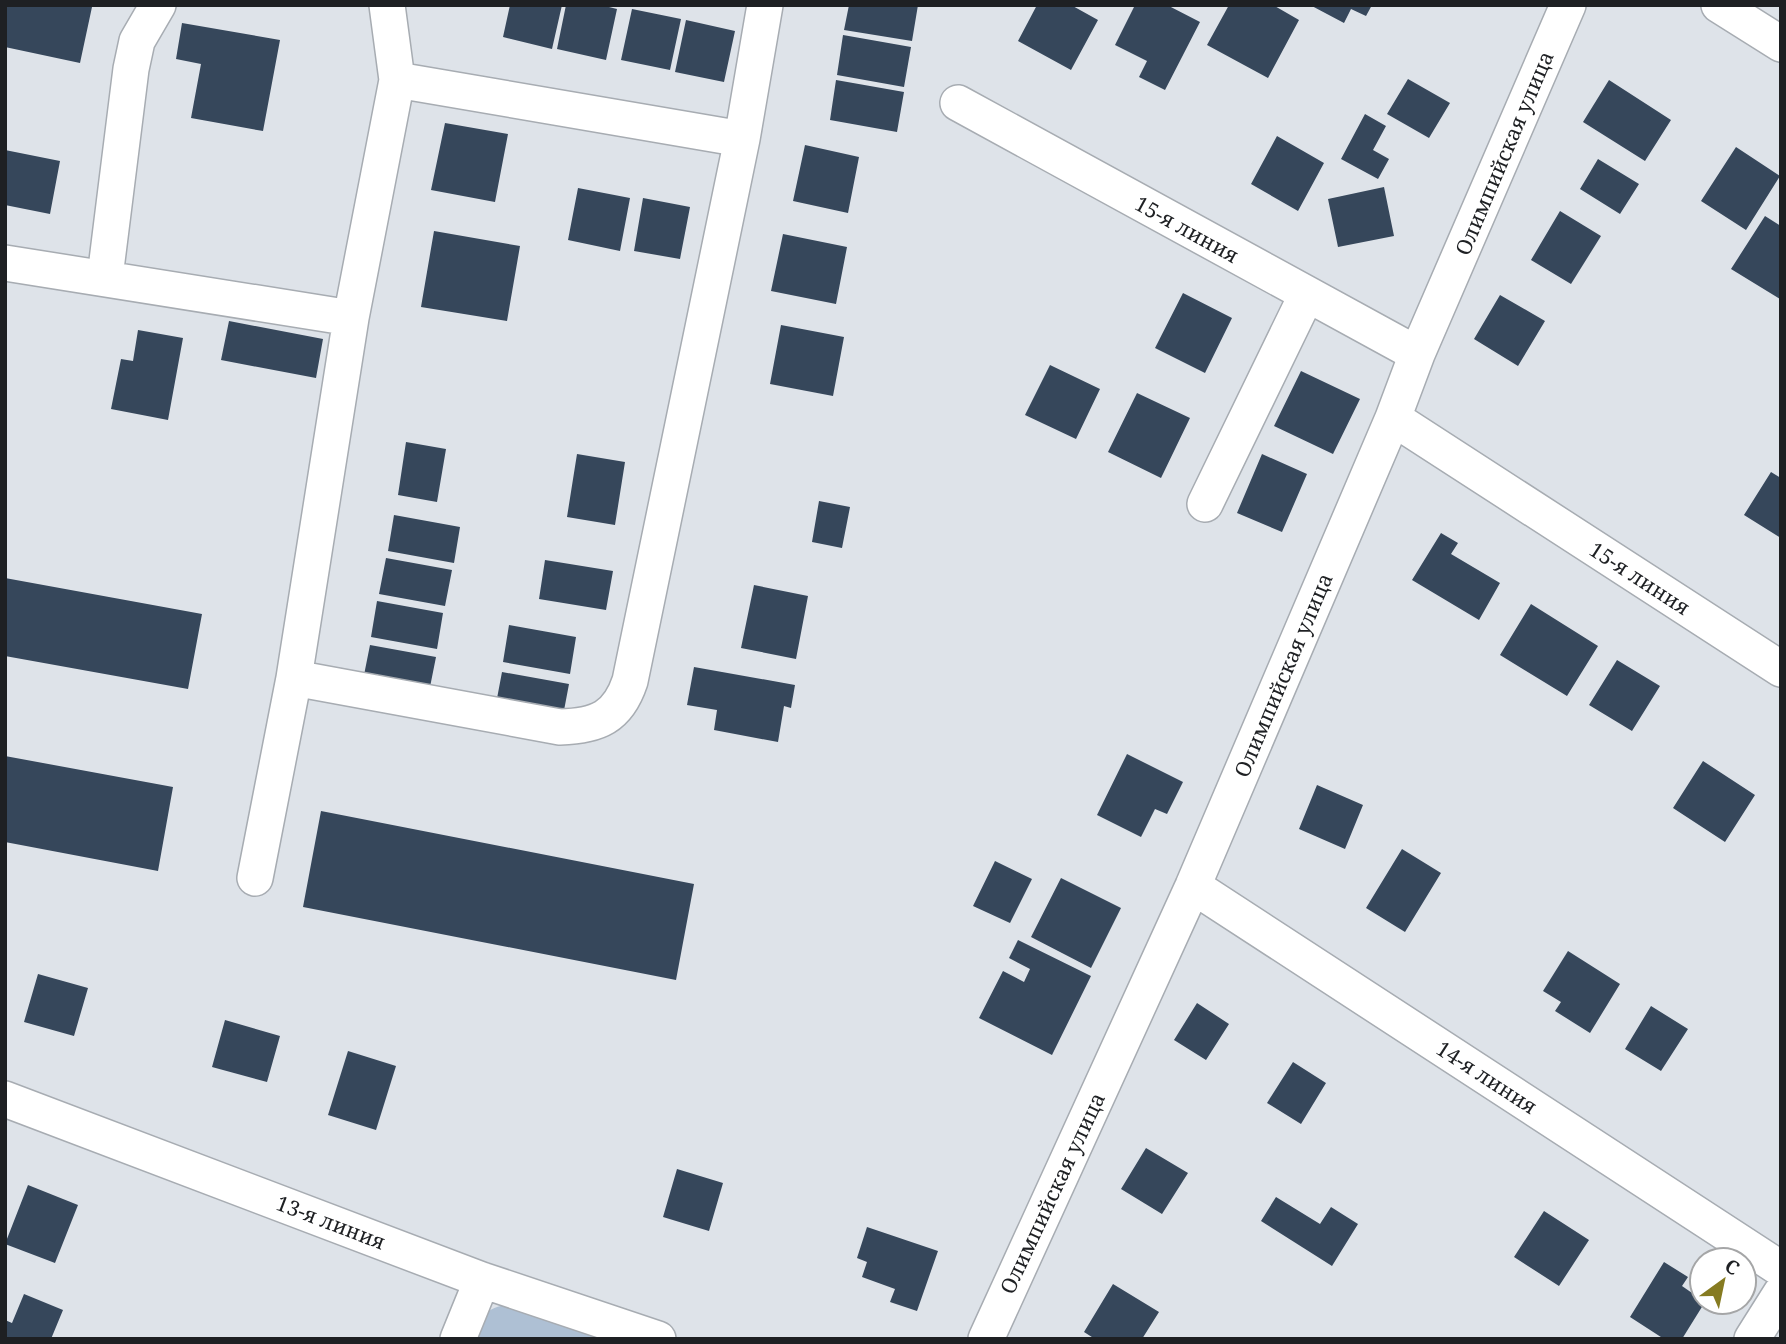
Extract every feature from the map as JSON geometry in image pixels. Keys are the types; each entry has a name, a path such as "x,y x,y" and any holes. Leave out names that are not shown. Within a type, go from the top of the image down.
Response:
{"street":[{"path":"105,277 131,69 137,41 158,5"},
{"path":"255,878 294,678 352,318 397,80 387,5"},
{"path":"294,678 560,727 582,727 607,718 624,701 742,139 765,5"},
{"name":"Олимпийская улица","path":"986,1339 1193,886 1393,418 1417,354 1568,5"},
{"path":"1718,5 1781,44"},
{"path":"397,80 742,139"},
{"name":"15-я линия","path":"958,103 1417,354"},
{"path":"5,262 352,318"},
{"path":"1205,504 1307,294"},
{"name":"15-я линия","path":"1393,418 1781,669"},
{"name":"14-я линия","path":"1193,886 1781,1269"},
{"name":"13-я линия","path":"5,1099 482,1280 658,1339"},
{"path":"458,1339 482,1280"},
{"path":"1752,1339 1781,1293"}],"shaded area":[{"path":"510,1304 624,1339 467,1339 484,1315 494,1308"}],"building":[{"path":"5,5 92,7 80,63 5,47"},
{"path":"510,5 562,5 552,49 503,37"},
{"path":"566,5 601,5 617,9 606,60 557,49"},
{"path":"849,5 918,5 912,41 844,30"},
{"path":"1037,5 1071,5 1098,20 1071,70 1018,41"},
{"path":"1135,5 1167,5 1200,22 1165,90 1139,77 1147,61 1115,45"},
{"path":"1229,5 1273,5 1299,20 1268,78 1207,45"},
{"path":"1310,5 1372,5 1366,16 1351,9 1344,23"},
{"path":"632,9 681,19 670,70 621,60"},
{"path":"686,20 735,31 724,82 675,72"},
{"path":"182,23 280,40 263,131 191,118 201,64 176,59"},
{"path":"843,35 911,47 904,87 837,75"},
{"path":"1408,79 1450,103 1429,138 1387,114"},
{"path":"836,80 904,92 897,132 830,120"},
{"path":"1609,80 1671,120 1645,161 1583,122"},
{"path":"1365,114 1386,126 1373,150 1389,159 1378,179 1341,159"},
{"path":"445,123 508,134 495,202 431,190"},
{"path":"1277,136 1324,163 1298,211 1251,184"},
{"path":"805,145 859,157 848,213 793,201"},
{"path":"1736,147 1780,176 1746,230 1701,201"},
{"path":"5,150 60,161 50,214 5,205"},
{"path":"1598,159 1639,184 1620,214 1580,189"},
{"path":"1384,187 1394,236 1338,247 1328,199"},
{"path":"578,188 630,198 620,251 568,240"},
{"path":"643,198 690,207 680,259 634,251"},
{"path":"1560,211 1601,236 1571,284 1531,260"},
{"path":"1765,216 1781,226 1780,299 1731,269"},
{"path":"434,231 520,246 507,321 421,307"},
{"path":"783,234 847,247 836,304 771,291"},
{"path":"1183,293 1232,318 1205,373 1155,348"},
{"path":"1500,295 1545,321 1518,366 1474,339"},
{"path":"229,321 323,339 316,378 221,360"},
{"path":"781,325 844,337 833,396 770,384"},
{"path":"138,330 183,338 168,420 111,409 121,359 133,361"},
{"path":"1050,365 1100,389 1076,439 1025,415"},
{"path":"1301,371 1360,399 1333,454 1274,426"},
{"path":"1137,393 1190,418 1161,478 1108,452"},
{"path":"406,442 446,449 437,502 398,495"},
{"path":"577,454 625,462 615,525 567,517"},
{"path":"1262,454 1307,474 1282,532 1237,513"},
{"path":"1771,472 1781,478 1781,538 1744,515"},
{"path":"819,501 850,507 842,548 812,542"},
{"path":"394,515 460,527 454,563 388,551"},
{"path":"1441,533 1458,543 1451,554 1500,583 1479,620 1412,580"},
{"path":"386,558 452,570 445,606 379,594"},
{"path":"545,560 613,571 606,610 539,599"},
{"path":"5,578 202,614 188,689 5,656"},
{"path":"754,585 808,596 796,659 741,648"},
{"path":"377,601 443,613 437,649 371,637"},
{"path":"1531,604 1598,646 1567,696 1500,655"},
{"path":"509,625 576,637 570,674 503,662"},
{"path":"370,645 436,657 429,692 363,680"},
{"path":"1617,660 1660,686 1632,731 1589,705"},
{"path":"694,667 795,685 791,708 784,706 778,742 714,730 717,710 687,705"},
{"path":"502,672 569,684 562,721 495,709"},
{"path":"1127,754 1183,782 1167,814 1155,809 1141,837 1097,815"},
{"path":"5,756 173,787 158,871 5,842"},
{"path":"1703,761 1755,795 1725,842 1673,808"},
{"path":"1317,785 1363,805 1345,849 1299,829"},
{"path":"321,811 694,884 676,980 303,907"},
{"path":"1402,849 1441,873 1405,932 1366,908"},
{"path":"995,861 1032,879 1010,923 973,906"},
{"path":"1061,878 1121,908 1091,968 1031,937"},
{"path":"1018,940 1091,976 1052,1055 979,1018 1003,971 1024,982 1030,969 1009,958"},
{"path":"1568,951 1620,984 1590,1033 1555,1011 1561,1002 1543,991"},
{"path":"38,974 88,988 74,1036 24,1022"},
{"path":"1197,1003 1229,1024 1206,1060 1174,1040"},
{"path":"1651,1006 1688,1029 1661,1071 1625,1049"},
{"path":"225,1020 280,1036 267,1082 212,1067"},
{"path":"348,1051 396,1066 376,1130 328,1115"},
{"path":"1293,1062 1326,1083 1301,1124 1267,1103"},
{"path":"1146,1148 1188,1173 1162,1214 1121,1189"},
{"path":"677,1169 723,1183 709,1231 663,1217"},
{"path":"28,1185 78,1205 55,1263 5,1244"},
{"path":"1276,1197 1320,1224 1331,1207 1358,1224 1332,1266 1261,1221"},
{"path":"1544,1211 1589,1240 1559,1286 1514,1257"},
{"path":"867,1227 938,1251 917,1311 890,1302 895,1289 862,1277 867,1262 857,1258"},
{"path":"1664,1262 1688,1277 1682,1286 1688,1290 1688,1316 1696,1316 1682,1339 1664,1339 1630,1317"},
{"path":"1113,1284 1159,1312 1142,1339 1095,1339 1084,1332"},
{"path":"24,1294 63,1310 51,1339 5,1339 5,1320 12,1323"}]}
